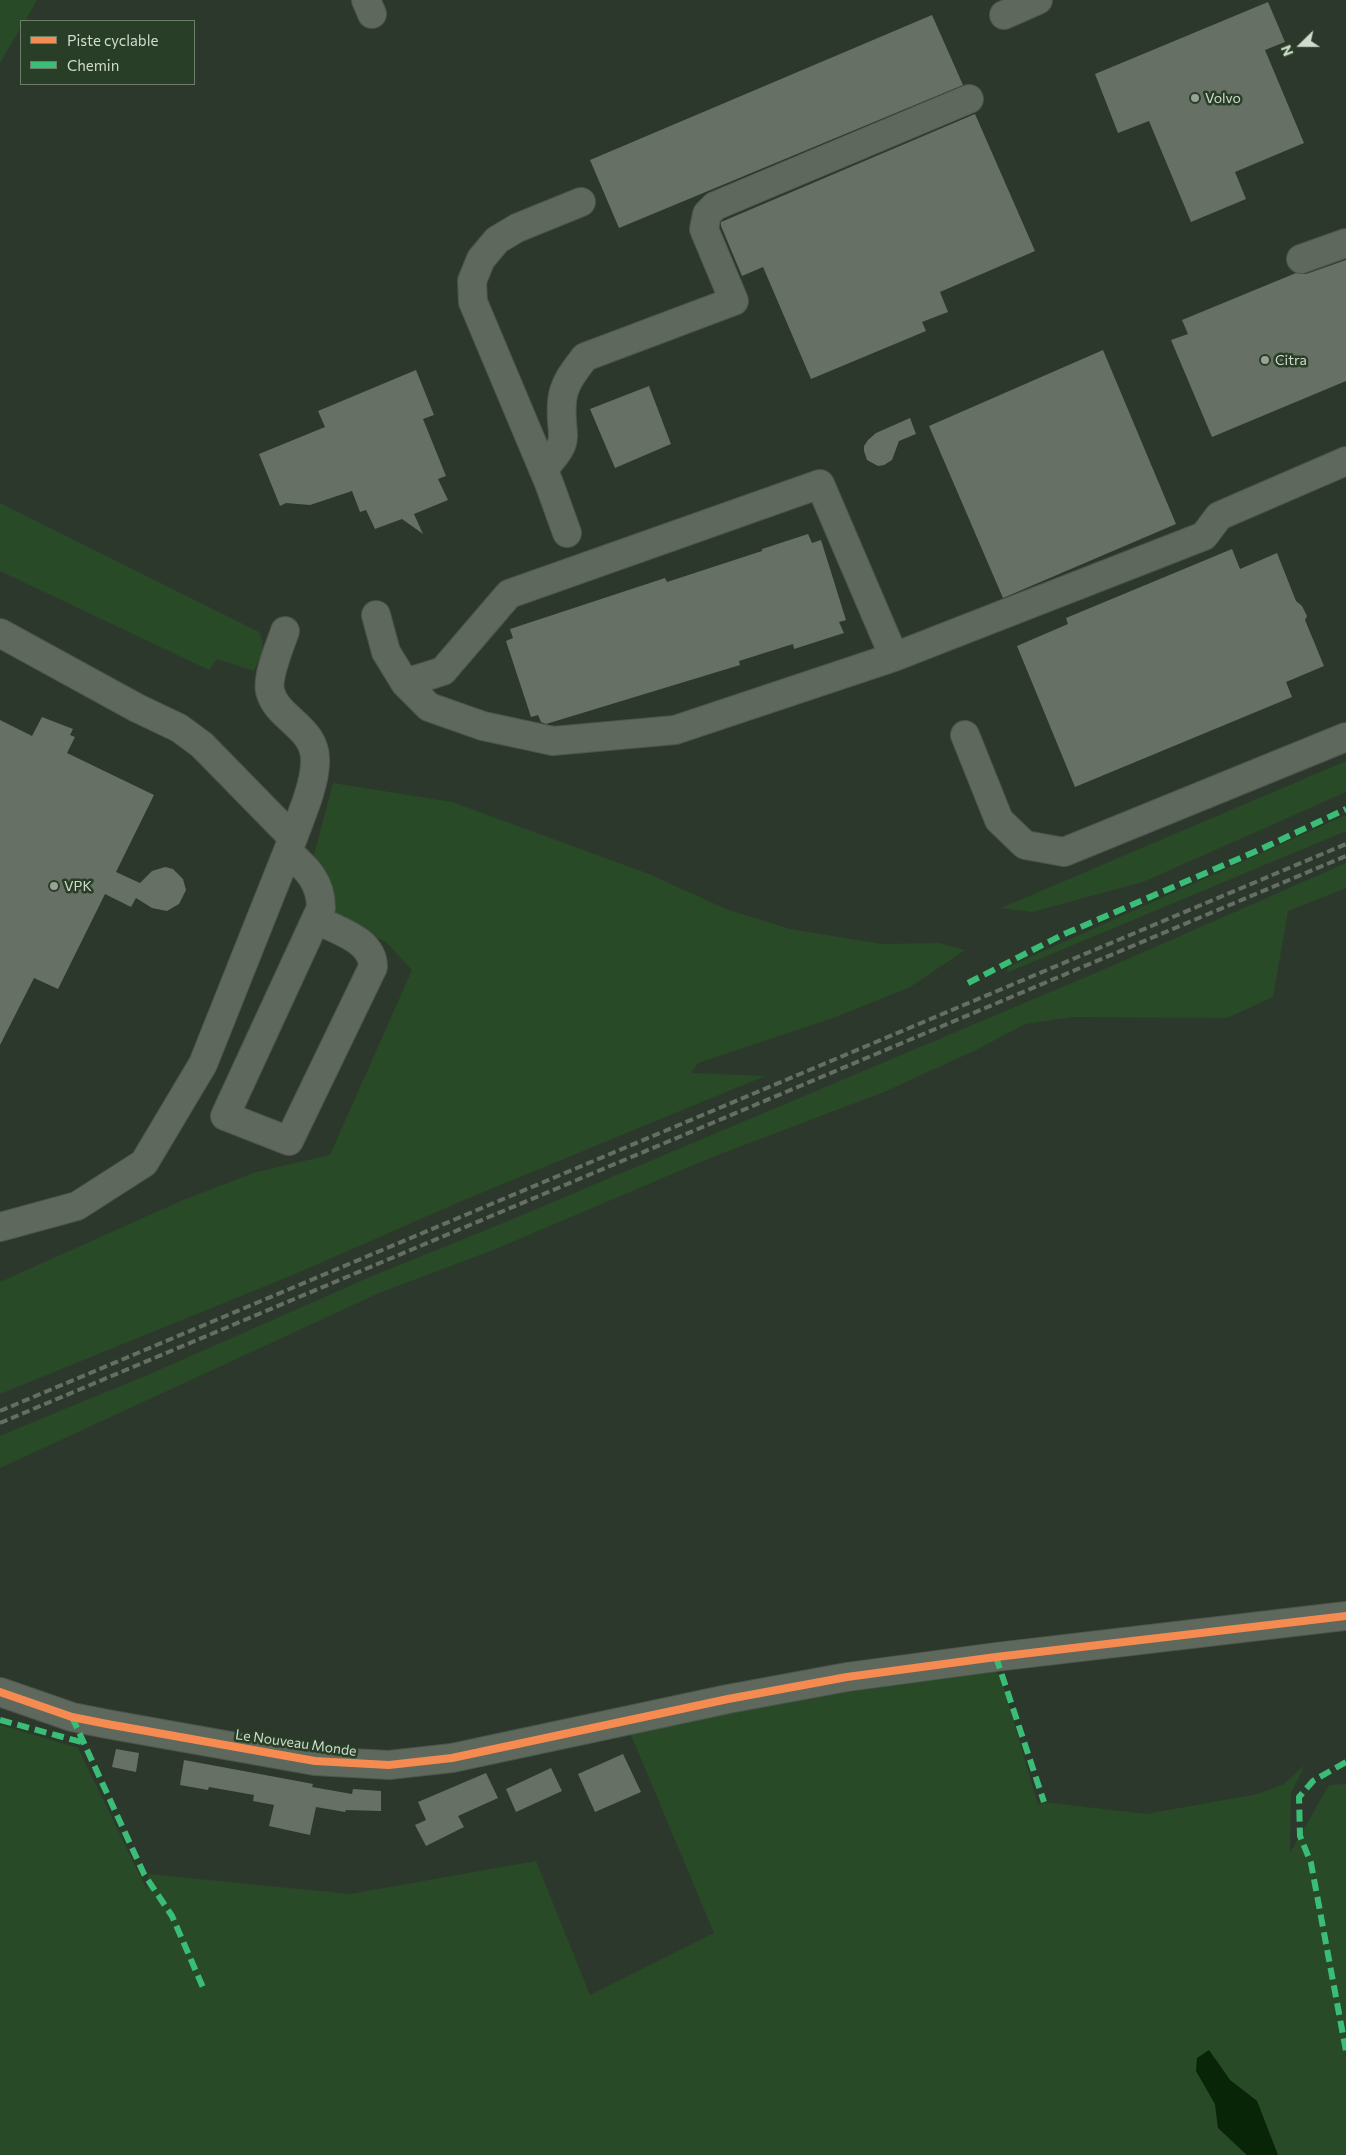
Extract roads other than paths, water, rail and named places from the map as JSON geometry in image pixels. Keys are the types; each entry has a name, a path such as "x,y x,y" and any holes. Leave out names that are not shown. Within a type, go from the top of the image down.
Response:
{"street":[{"path":"1004,15 1038,0"},
{"path":"543,469 559,452 564,436 562,401 571,374 586,357 734,301 704,229 707,214 715,206 969,99"},
{"path":"568,533 473,302 472,281 481,259 497,240 516,228 581,202"},
{"path":"1301,259 1346,243"},
{"path":"376,615 386,652 405,683 429,707 484,726 553,741 675,730 894,657 1204,536 1219,516 1346,461"},
{"path":"405,683 443,671 509,594 820,484 894,657"},
{"path":"0,1227 77,1206 144,1163 204,1064 290,845 306,801 316,763 309,737 274,701 270,689 272,671 285,631"},
{"path":"0,633 137,708 179,728 202,745 290,845 316,881 321,900 321,908 317,920 225,1116 289,1141 373,967 373,957 368,949 359,941 317,920"},
{"path":"965,735 999,820 1025,845 1064,852 1346,737"},
{"name":"Le Nouveau Monde","path":"0,1692 72,1717 316,1761 389,1765 452,1758 728,1699 847,1677 996,1657 1346,1616"}],"railway":[{"path":"0,1411 1346,844"},
{"path":"0,1423 1346,856"}],"place":[{"name":"Volvo","path":"1195,98"},
{"name":"Citra","path":"1265,360"},
{"name":"VPK","path":"54,886"}]}
